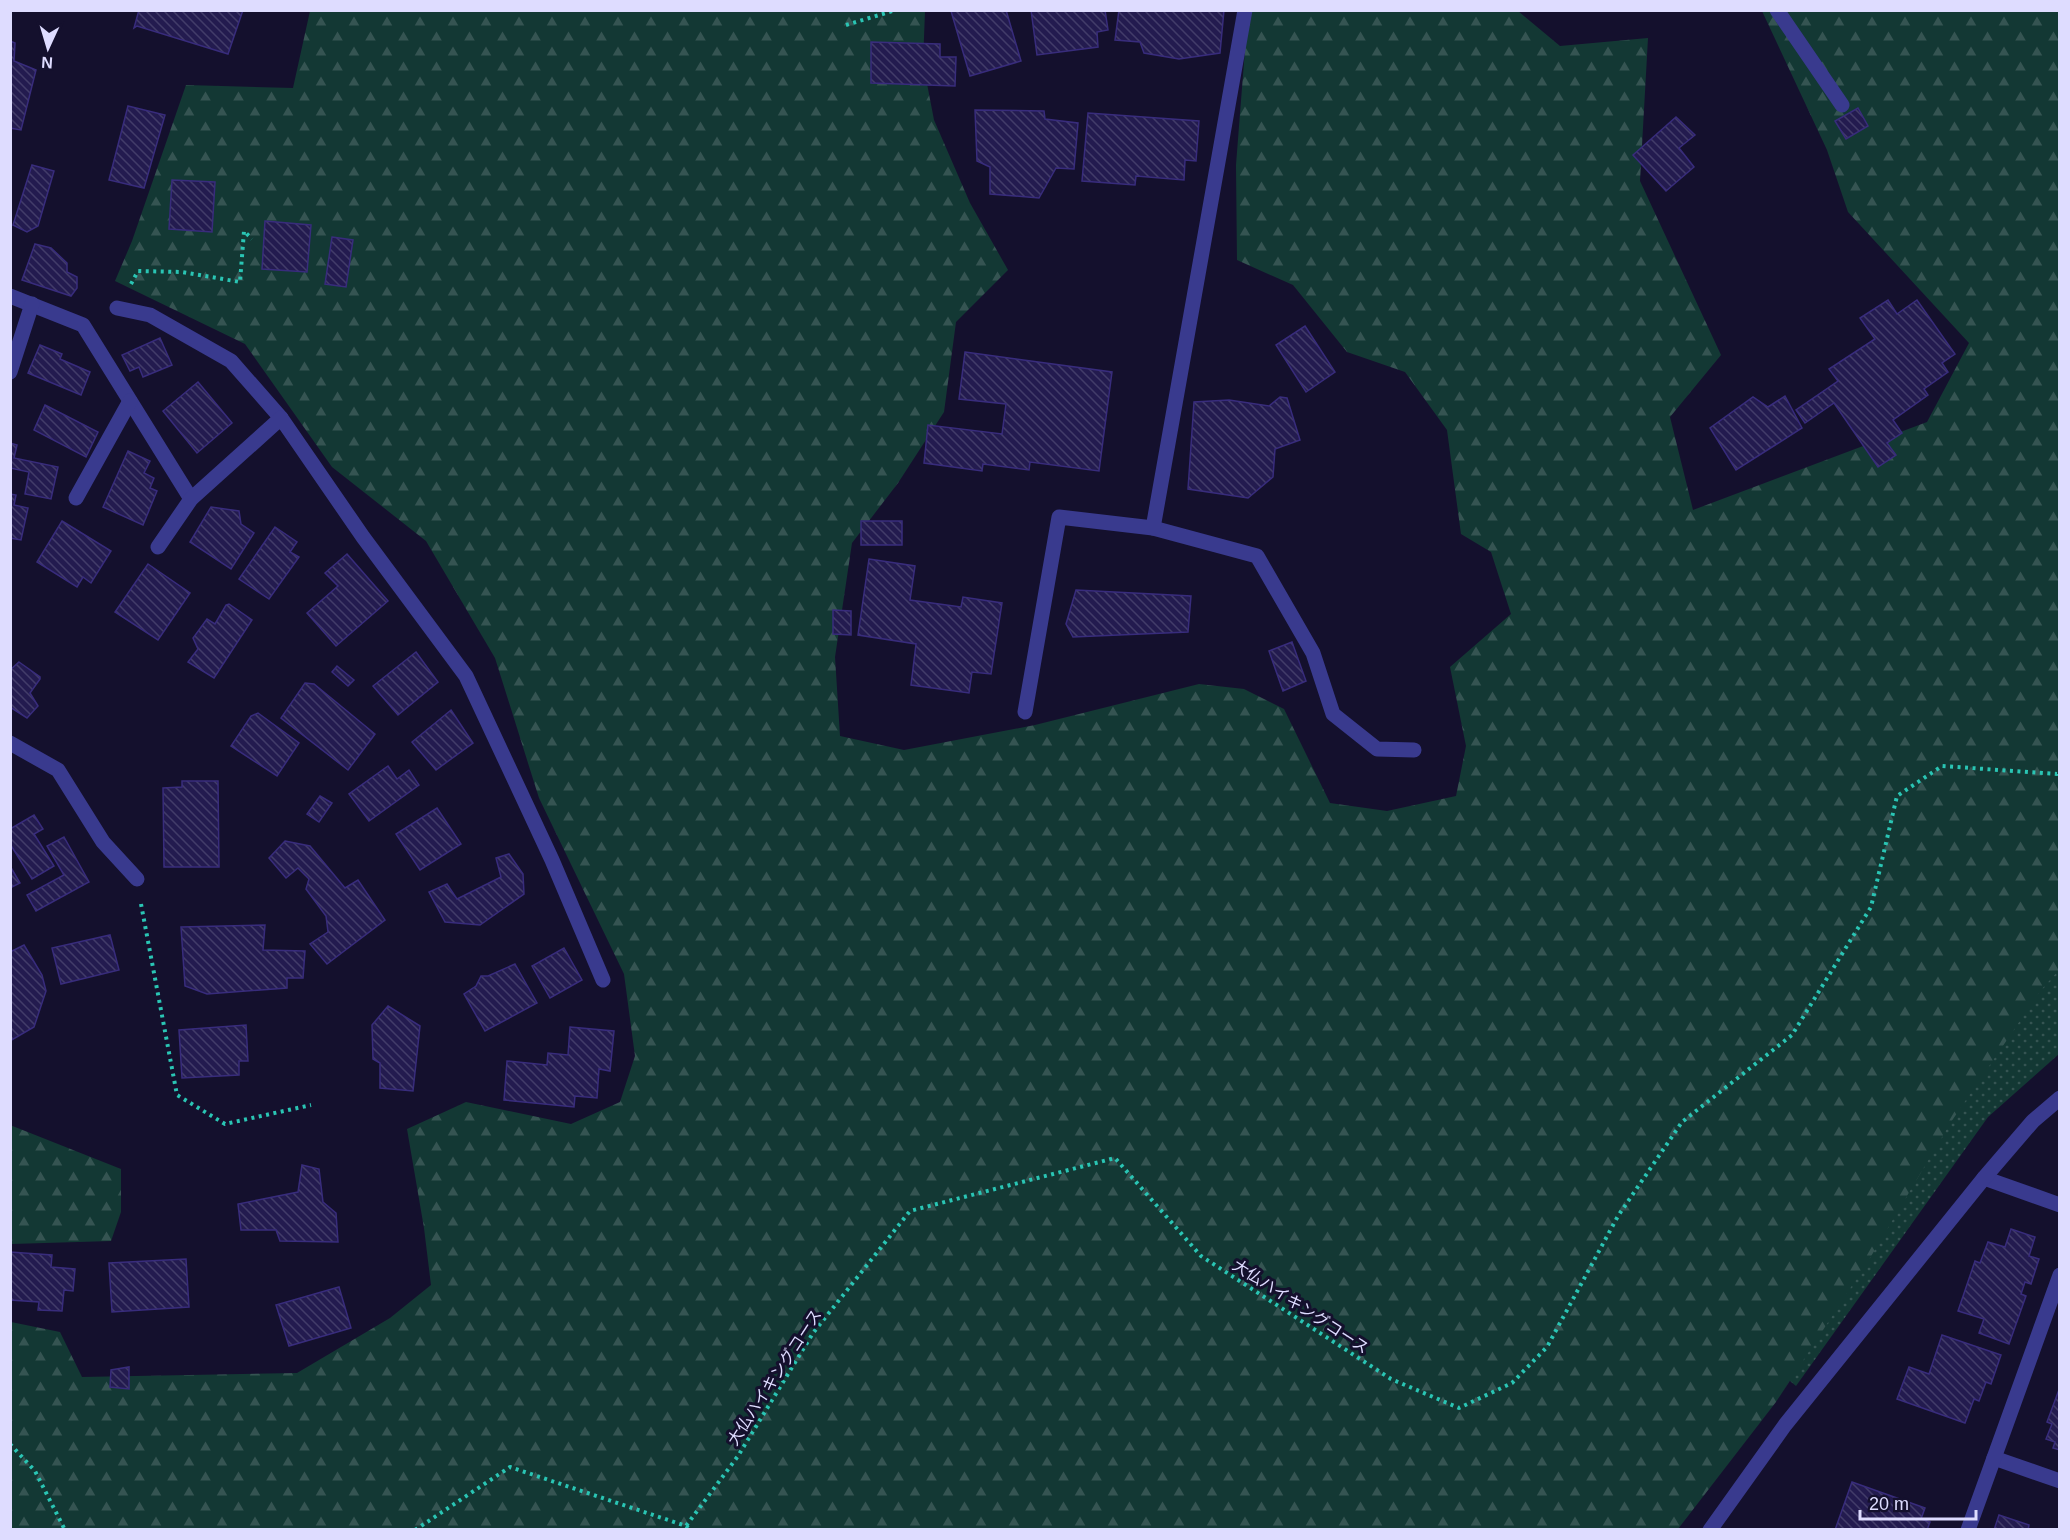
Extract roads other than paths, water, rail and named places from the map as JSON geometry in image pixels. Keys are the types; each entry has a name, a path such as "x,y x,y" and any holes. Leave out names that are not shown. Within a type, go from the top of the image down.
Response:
{"street":[{"path":"1153,528 1245,10"},
{"path":"1777,10 1842,105"},
{"path":"10,296 82,325 191,499"},
{"path":"10,372 32,304"},
{"path":"117,308 150,315 231,361 281,418 363,537 466,676 552,860 603,980"},
{"path":"76,498 130,401"},
{"path":"158,548 191,499 281,418"},
{"path":"1025,712 1059,517 1153,528 1257,556 1313,653 1333,714 1377,749 1413,750"},
{"path":"11,744 58,770 102,842 137,879"},
{"path":"1710,1530 1785,1425 1984,1178 2033,1121 2060,1098"},
{"path":"1984,1178 2060,1205"},
{"path":"1968,1530 2060,1275"},
{"path":"1994,1458 2060,1481"}]}
